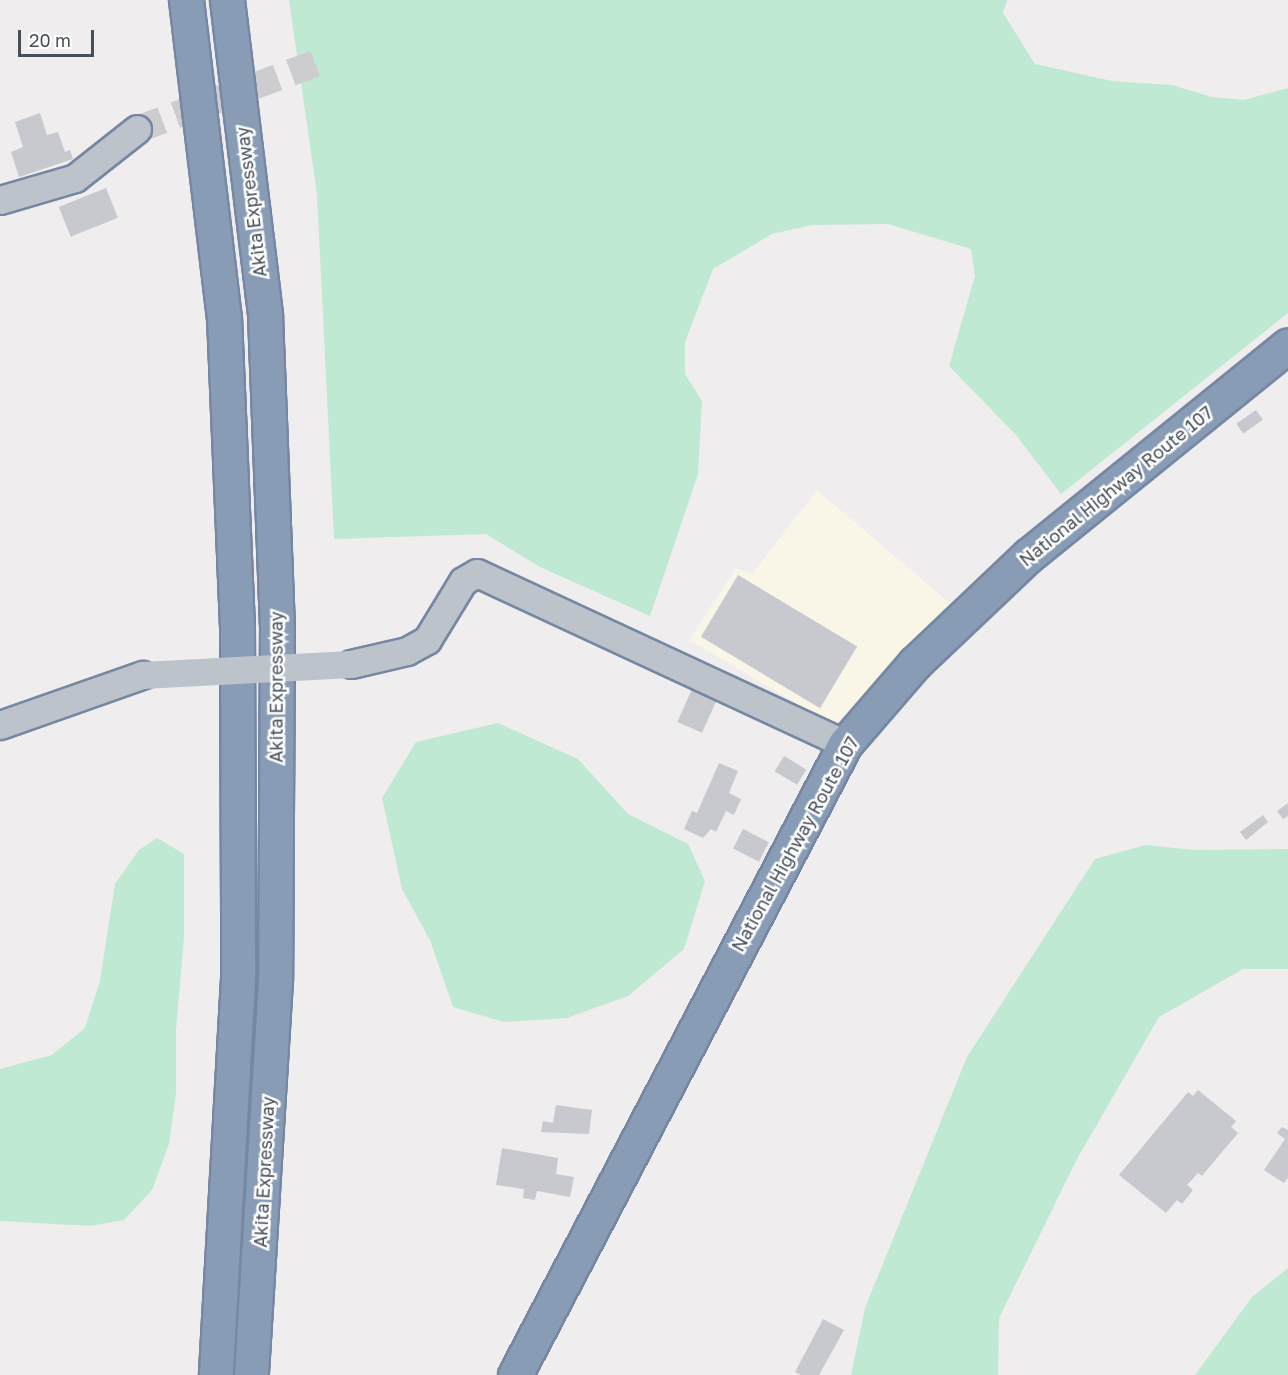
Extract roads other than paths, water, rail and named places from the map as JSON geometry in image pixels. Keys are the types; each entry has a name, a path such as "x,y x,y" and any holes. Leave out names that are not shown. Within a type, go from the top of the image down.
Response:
{"highway":[{"name":"Akita Expressway","path":"186,0 224,317 237,625 238,978 216,1375"},
{"name":"Akita Expressway","path":"227,0 265,315 277,625 275,980 252,1375"},
{"name":"National Highway Route 107","path":"515,1375 845,744 915,663 1029,555 1288,345"}],"street":[{"path":"0,200 75,178 137,129"},
{"path":"0,725 142,675 351,664 407,651 427,640 463,581 477,573 845,744"}],"tunnel":[{"path":"137,129 315,63"}]}
